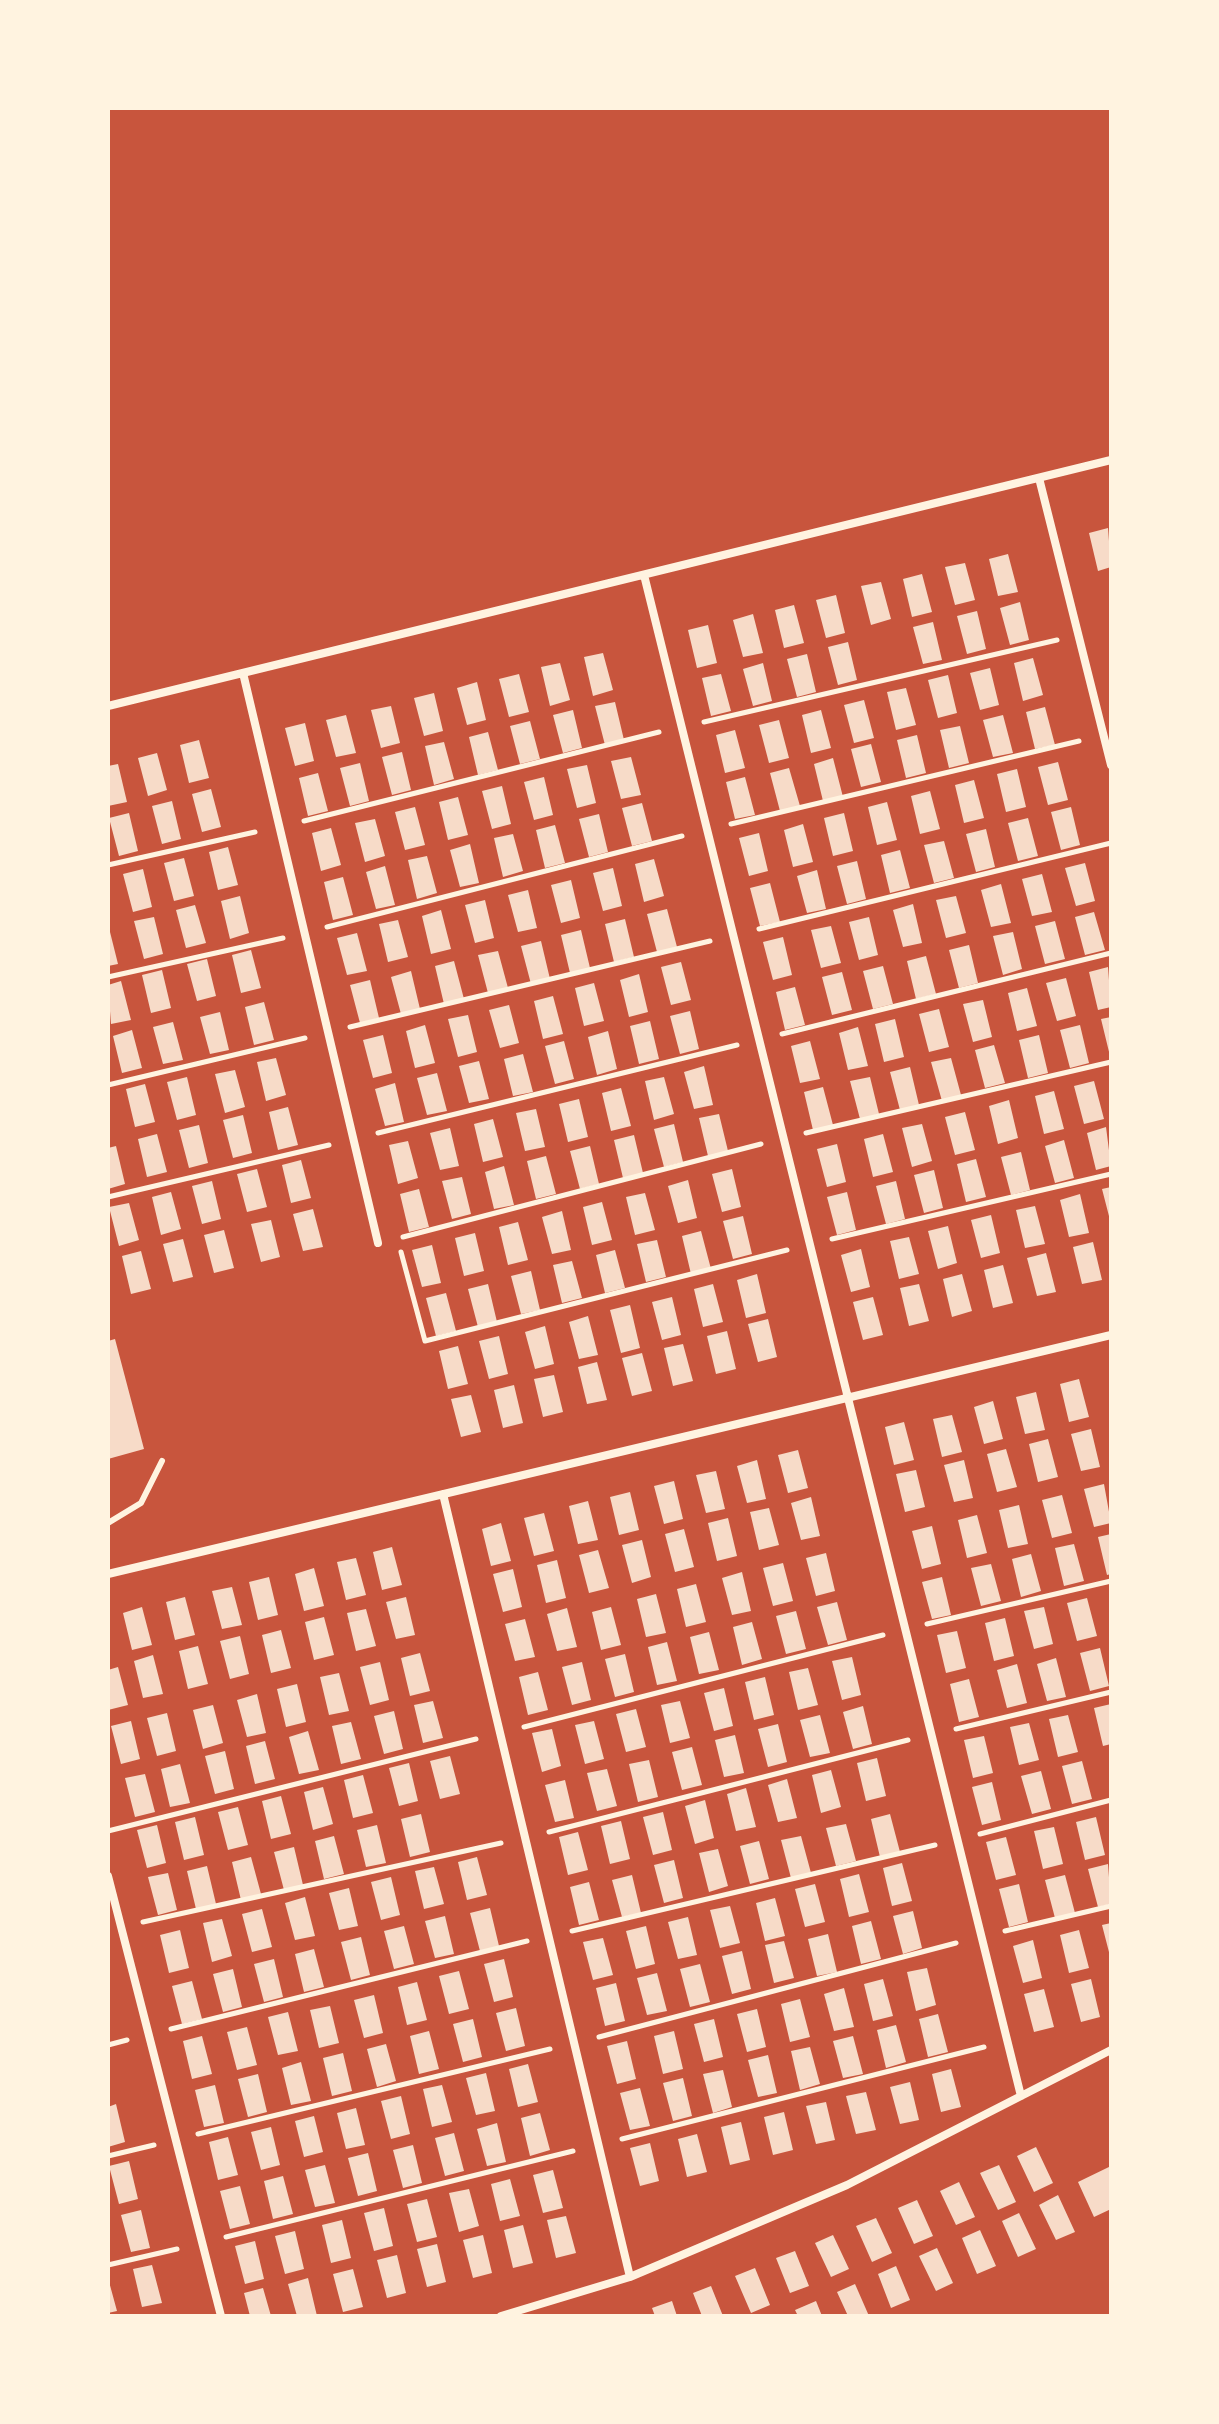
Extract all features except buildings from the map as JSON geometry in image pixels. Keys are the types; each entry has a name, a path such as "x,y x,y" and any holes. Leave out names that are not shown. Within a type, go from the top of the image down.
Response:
{"street":[{"path":"108,706 1111,460"},
{"path":"1039,478 1111,765"},
{"path":"644,575 1021,2096"},
{"path":"243,673 378,1243"},
{"path":"108,1574 1111,1335"},
{"path":"443,1494 630,2277"},
{"path":"108,1876 221,2316"},
{"path":"501,2316 630,2277 847,2185 1111,2050"}],"lane":[{"path":"108,1523 141,1503 162,1461"}],"path":[{"path":"108,865 280,827 681,727 1078,635"},
{"path":"108,977 304,933 707,830 1103,735"},
{"path":"108,1085 1111,843"},
{"path":"108,1197 1111,953"},
{"path":"1111,1062 783,1138 398,1238 425,1341 810,1244 1111,1174"},
{"path":"108,1831 905,1629 1111,1581"},
{"path":"121,1926 525,1838 932,1734 1111,1692"},
{"path":"149,2035 1111,1800"},
{"path":"108,2156 574,2043 982,1936 1111,1906"},
{"path":"108,2265 1008,2041"}]}
